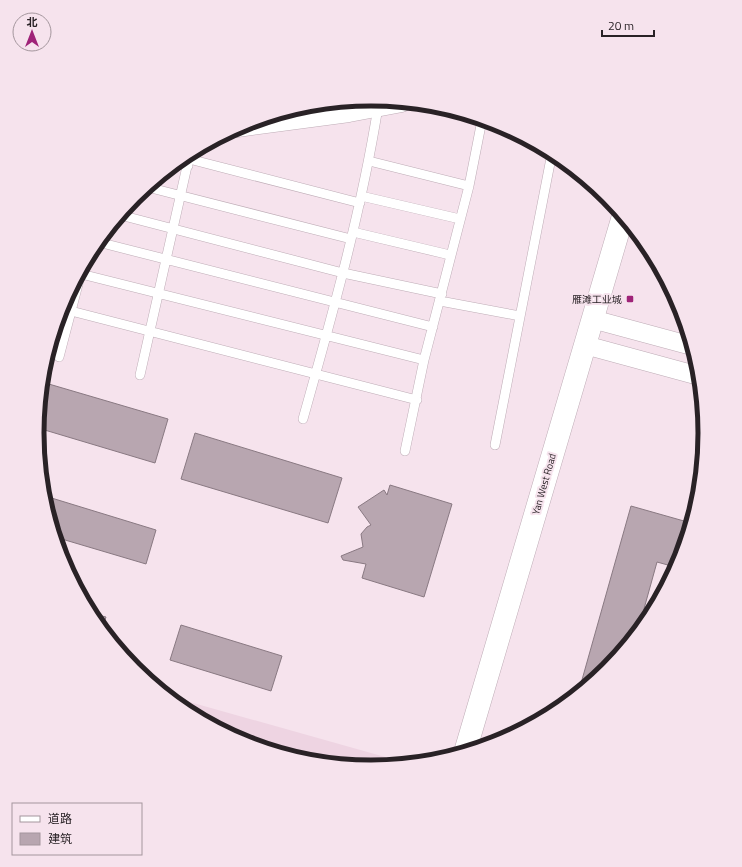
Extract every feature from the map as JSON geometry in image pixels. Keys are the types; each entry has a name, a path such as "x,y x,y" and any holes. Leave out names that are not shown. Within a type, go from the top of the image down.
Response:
{"main road":[{"name":"Yan West Road","path":"467,746 621,223"}],"street":[{"path":"265,124 349,113 378,107"},
{"path":"592,319 686,344"},
{"path":"585,345 693,374"}],"lane":[{"path":"303,419 352,236 369,162 378,107"},
{"path":"405,451 417,400 424,360 469,186 481,126"},
{"path":"495,445 551,160"},
{"path":"191,161 360,200 460,219"},
{"path":"140,375 188,162"},
{"path":"369,162 469,186"},
{"path":"154,189 352,236 450,255"},
{"path":"126,217 441,298 520,316"},
{"path":"105,244 433,327"},
{"path":"86,274 158,295 424,360"},
{"path":"59,357 75,295"},
{"path":"71,311 417,400"}],"shaded area":[{"path":"181,700 395,760 350,760 328,758 286,749 246,736 226,727 207,717"}],"building":[{"path":"48,384 168,419 155,463 44,430"},
{"path":"195,433 342,478 328,523 181,479"},
{"path":"390,485 452,504 424,597 362,578 366,564 343,560 341,556 363,547 361,534 371,525 358,507 384,490 387,495"},
{"path":"50,498 156,530 146,564 61,539"},
{"path":"631,506 686,522 681,539 670,566 657,562 642,617 617,649 581,684"},
{"path":"99,615 106,617 104,622"},
{"path":"181,625 282,656 271,691 170,660"}],"place":[{"name":"雁滩工业城","path":"630,299"}]}
